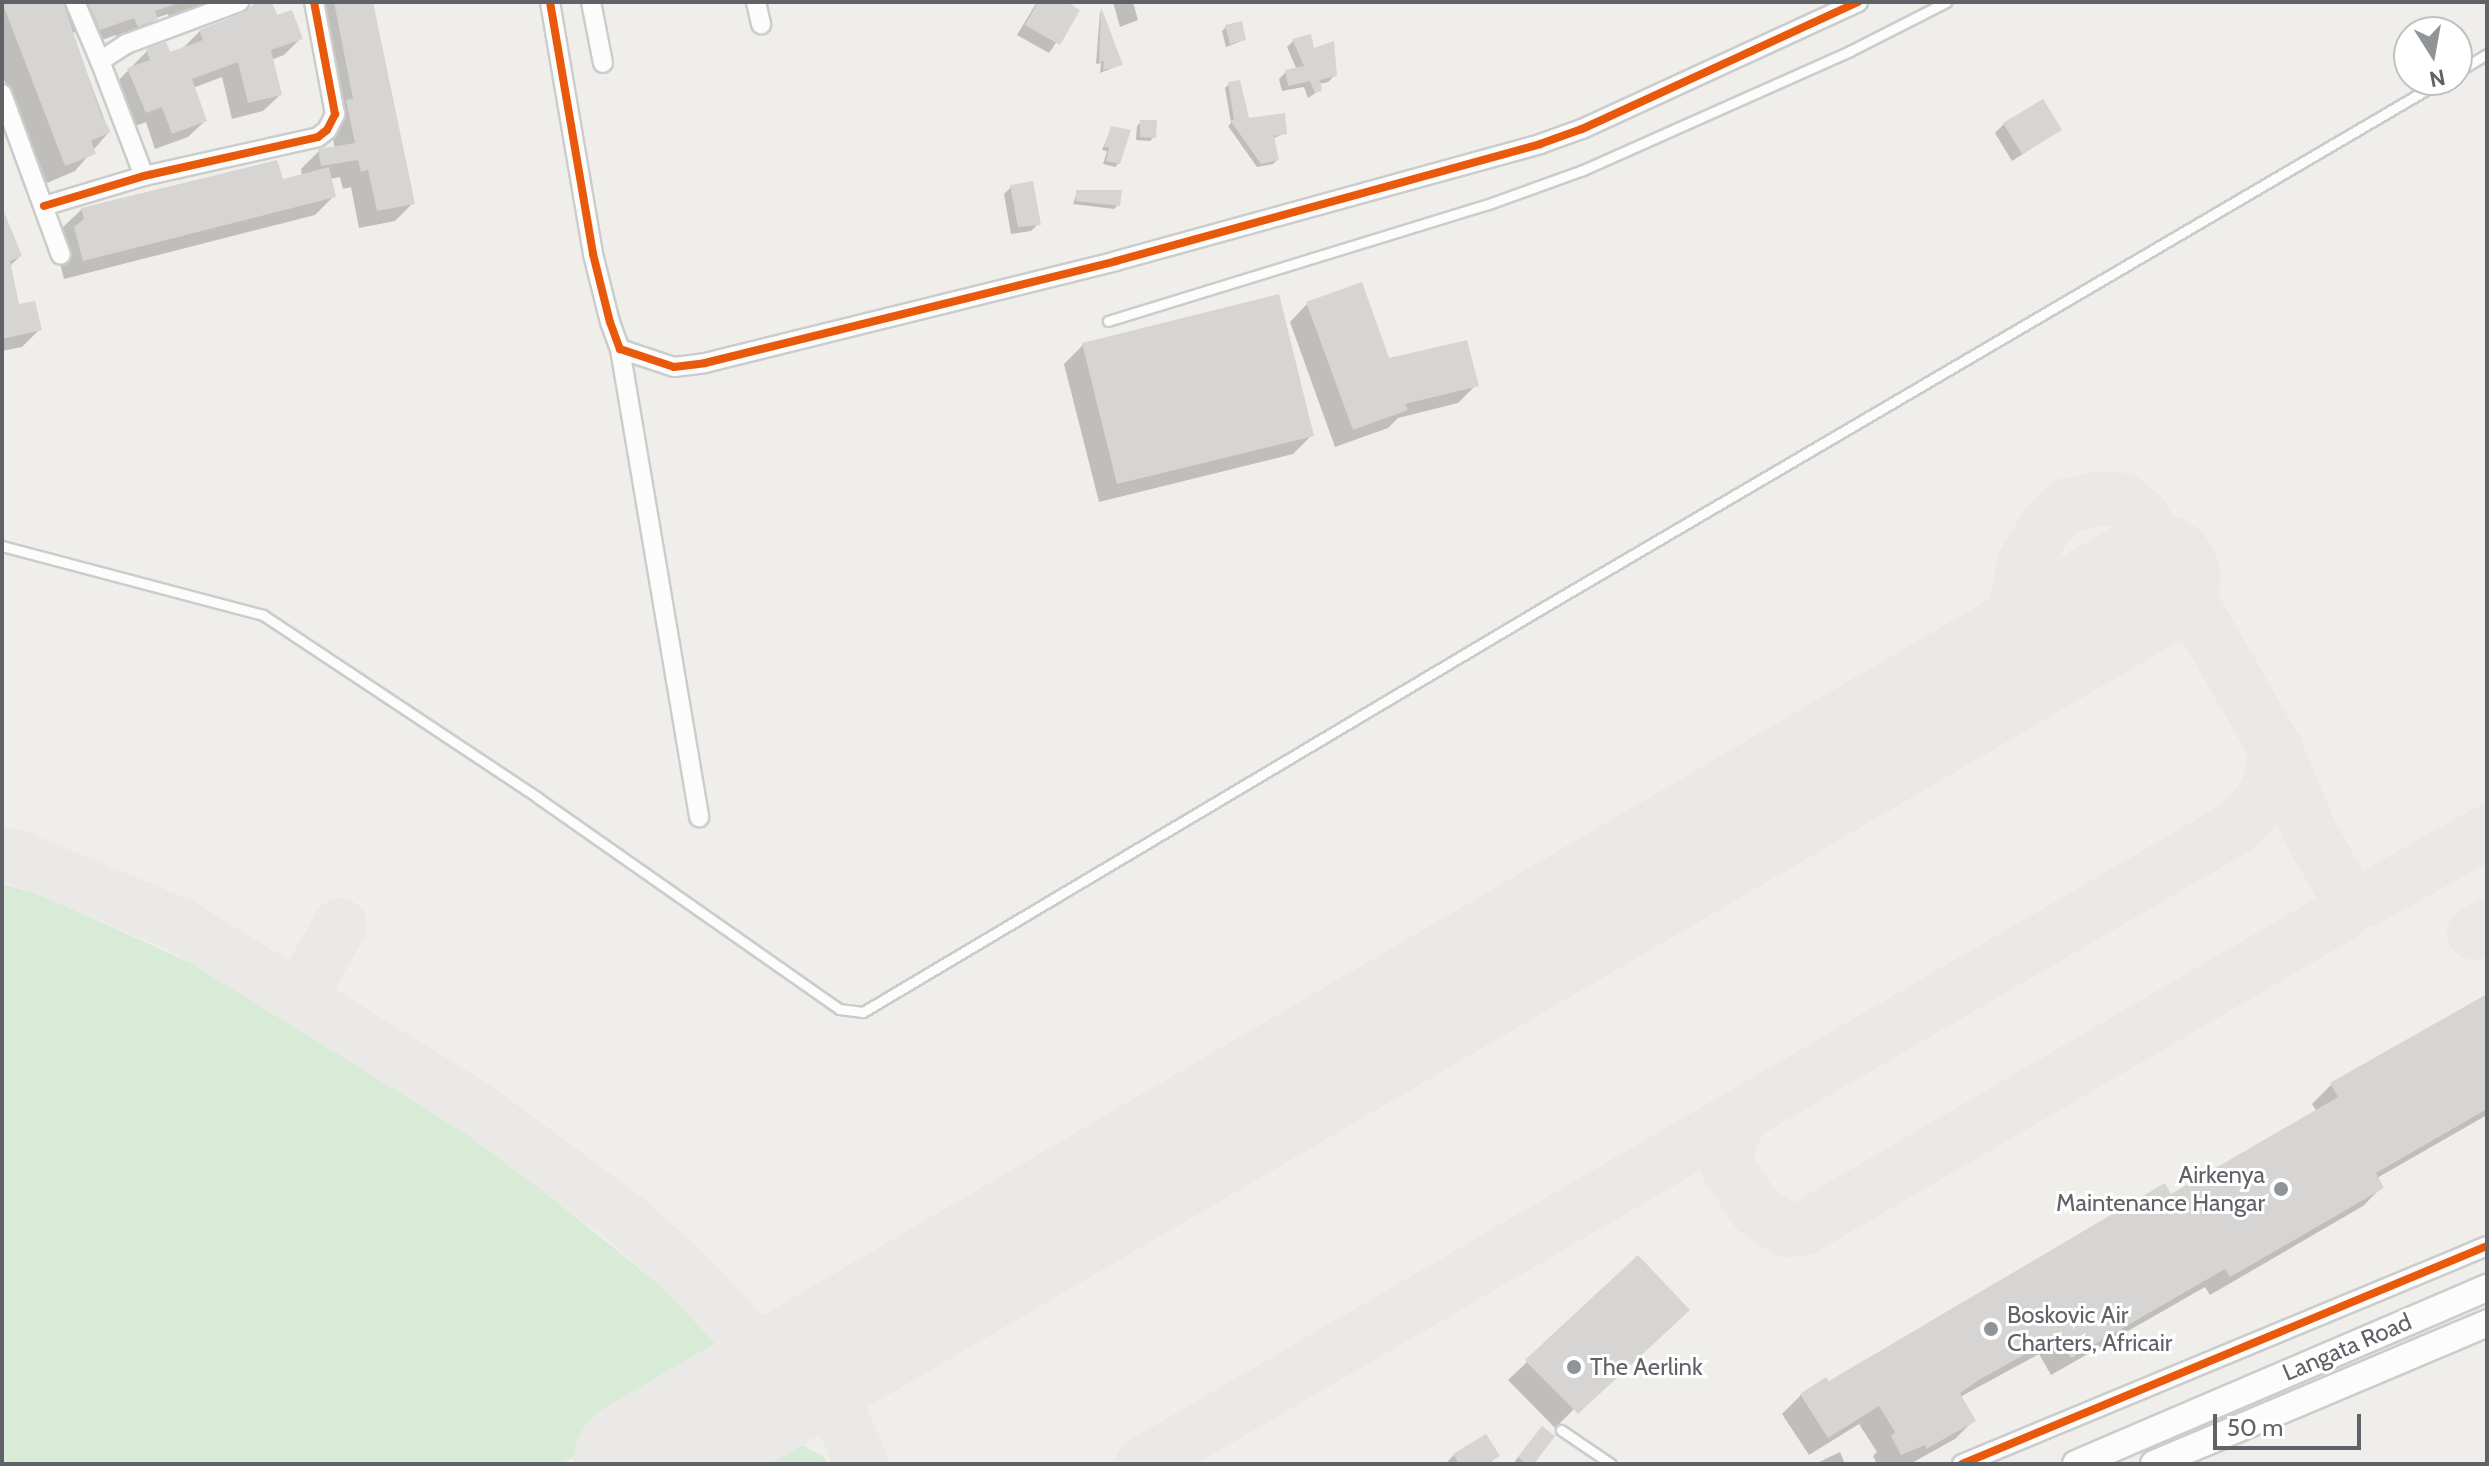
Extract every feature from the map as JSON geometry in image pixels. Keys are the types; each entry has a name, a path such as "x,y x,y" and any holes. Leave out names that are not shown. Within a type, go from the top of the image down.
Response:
{"main road":[{"name":"Langata Road","path":"2076,1464 2487,1288"},
{"name":"Langata Road","path":"2154,1464 2487,1323"}],"street":[{"path":"75,2 144,176"},
{"path":"100,61 126,44 239,2"},
{"path":"44,206 144,176 318,137 327,130 335,114 314,2"},
{"path":"550,2 593,254 620,349 699,817"},
{"path":"591,2 603,63"},
{"path":"756,2 761,24"},
{"path":"620,349 674,367 705,363 1116,261 1540,144 1582,129 1858,2"},
{"path":"2,94 61,255"},
{"path":"1962,1464 2487,1246"}],"lane":[{"path":"1108,321 1486,205 1583,170 1850,51 1946,2"},
{"path":"2,546 263,615 538,798 839,1009 863,1012 1571,591 2416,96"},
{"path":"1561,1430 1611,1464"}],"green space":[{"path":"2,884 41,895 206,970 398,1073 658,1284 745,1360 561,1464 2,1464"},
{"path":"775,1430 824,1457 828,1464 711,1464"}],"building":[{"path":"2,2 63,2 101,114 111,132 91,141 96,154 65,166"},
{"path":"88,2 173,2 173,5 155,11 158,19 138,27 134,18 100,30"},
{"path":"257,2 272,2 277,15 292,10 303,39 271,50 282,95 248,103 238,62 192,79 207,121 172,134 162,107 146,113 127,68 150,60 146,49 166,42 170,52 203,40 199,30 243,13"},
{"path":"334,2 373,2 415,204 377,211 368,170 361,172 358,160 321,166 318,149 355,143 346,100 353,99"},
{"path":"1038,2 1067,2 1080,10 1060,45 1025,25"},
{"path":"1101,7 1123,65 1103,70 1104,61 1099,62"},
{"path":"1242,21 1246,40 1230,44 1225,25"},
{"path":"1311,34 1314,48 1334,41 1337,76 1320,80 1322,91 1315,93 1310,81 1288,86 1285,70 1304,66 1292,39"},
{"path":"1240,80 1249,118 1285,113 1287,134 1274,136 1279,160 1261,164 1230,120 1234,120 1228,82"},
{"path":"2043,99 2062,130 2022,154 2003,123"},
{"path":"1140,120 1157,120 1156,138 1140,137"},
{"path":"1111,126 1131,130 1120,164 1106,161 1109,147 1104,147"},
{"path":"277,160 283,179 329,167 336,197 83,261 74,227 84,219 81,208"},
{"path":"1033,181 1041,225 1018,227 1010,185"},
{"path":"1076,190 1122,190 1120,206 1076,201"},
{"path":"2,207 22,256 10,261 19,304 35,301 42,330 2,339"},
{"path":"1362,282 1389,358 1467,340 1479,386 1405,404 1408,410 1353,430 1306,302"},
{"path":"1279,294 1314,436 1117,484 1082,343"},
{"path":"2487,994 2487,1109 2376,1173 2384,1188 2230,1277 2225,1269 2071,1358 2058,1336 1979,1380 1960,1393 1976,1421 1926,1449 1925,1445 1901,1455 1891,1436 1895,1432 1879,1406 1828,1438 1800,1394 1826,1377 1829,1381 2165,1183 2171,1194 2338,1097 2330,1083"},
{"path":"1638,1255 1690,1310 1578,1414 1525,1360"},
{"path":"1542,1426 1555,1436 1534,1464 1527,1464 1518,1457"},
{"path":"1486,1434 1500,1456 1486,1464 1459,1464 1453,1454"}],"taxiway":[{"path":"1740,1116 1728,1148 1728,1167 1756,1210 1786,1230 1804,1228 2339,916 2345,909 2345,894 2310,832 2276,750 2142,516 2122,500 2099,499 2067,505 2046,526 2025,561 2010,630"},
{"path":"1142,1464 2235,828 2258,805 2269,786 2276,750"},
{"path":"2345,894 2353,901 2368,899 2487,832"},
{"path":"2,854 22,859 182,926 480,1111 623,1217 685,1272 785,1379"},
{"path":"300,997 340,925"},
{"path":"2474,933 2487,926"},
{"path":"862,1464 832,1396 829,1380 846,1352 910,1306"},
{"path":"744,1403 798,1380 823,1388"}],"runway":[{"path":"639,1464 2155,579"}],"cycle path":[{"path":"44,206 144,176 318,137 327,130 335,114 314,2"},
{"path":"550,2 593,254 610,322 620,349 674,367 705,363 1116,261 1540,144 1582,129 1858,2"},
{"path":"1962,1464 2487,1246"}],"place":[{"name":"Airkenya Maintenance Hangar","path":"2281,1189"},
{"name":"Boskovic Air Charters, Africair","path":"1991,1329"},
{"name":"The Aerlink","path":"1574,1367"}]}
